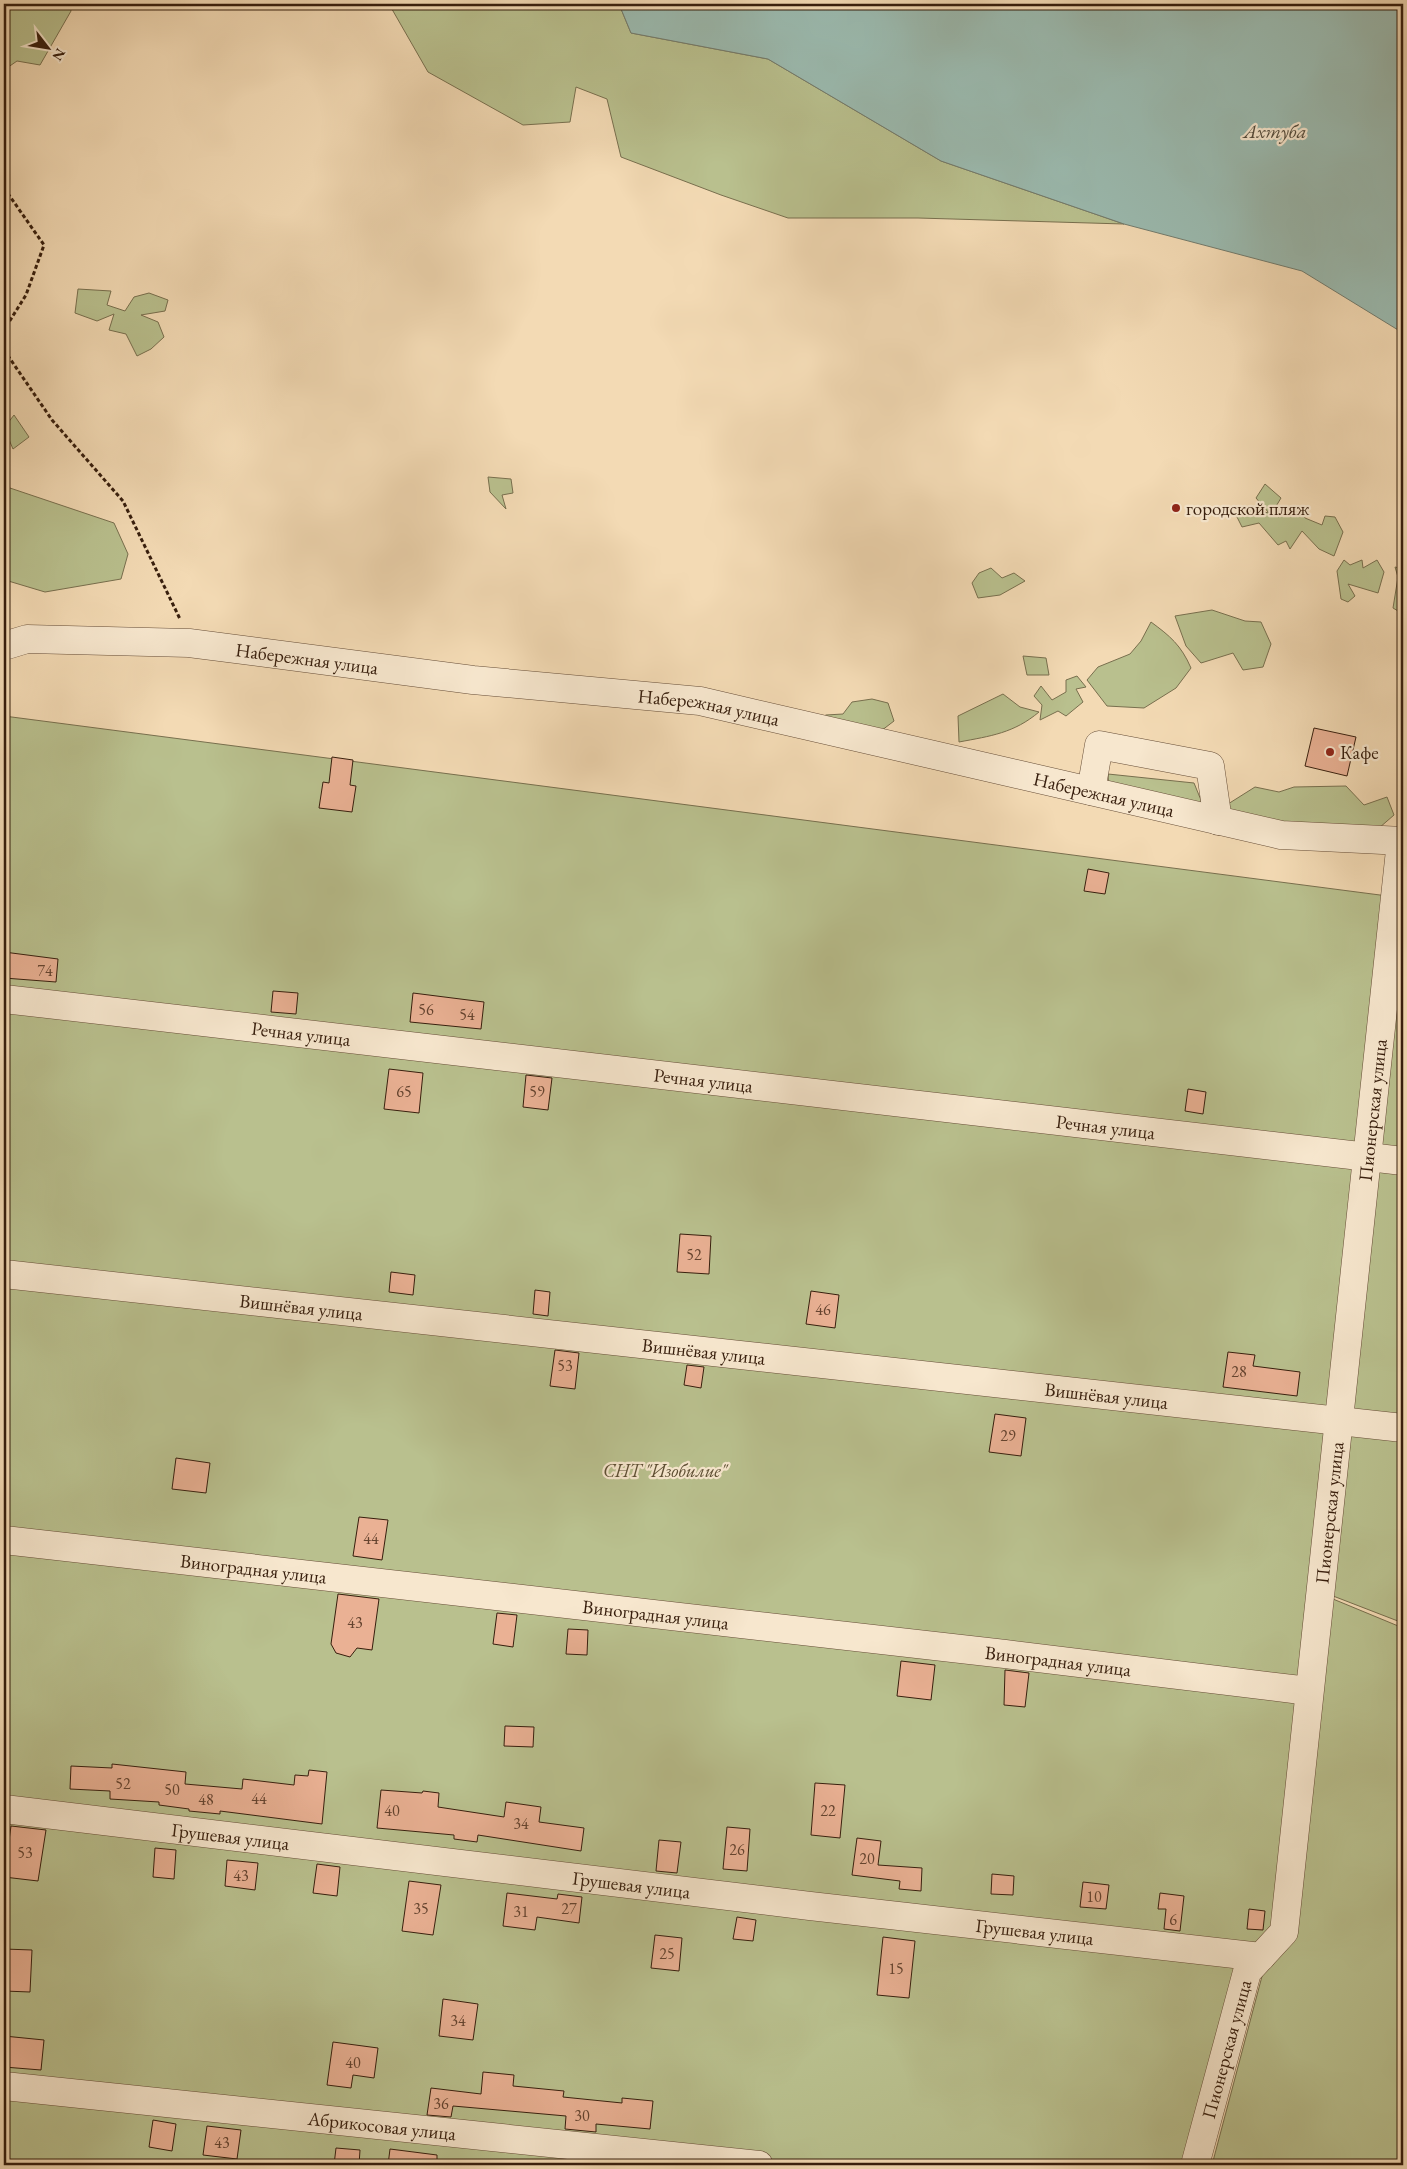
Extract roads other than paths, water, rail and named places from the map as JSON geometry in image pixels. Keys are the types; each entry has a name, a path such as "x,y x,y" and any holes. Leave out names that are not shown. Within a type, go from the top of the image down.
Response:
{"street":[{"name":"Набережная улица","path":"4,646 28,639 189,643 472,680 700,701 1282,835 1402,841"},
{"path":"1091,791 1099,745 1210,766 1218,821"},
{"name":"Пионерская улица","path":"1195,2165 1247,1972 1284,1932 1402,841"},
{"name":"Речная улица","path":"4,999 1403,1162"},
{"name":"Вишнёвая улица","path":"4,1274 1403,1428"},
{"name":"Виноградная улица","path":"4,1540 996,1653 1309,1691"},
{"name":"Грушевая улица","path":"4,1809 810,1906 1261,1957"},
{"name":"Абрикосовая улица","path":"4,2086 759,2165"}],"water":[{"name":"Ахтуба","path":"619,4 1403,4 1403,333 1302,271 1124,224 941,161 768,59 631,33"}],"place":[{"name":"городской пляж","path":"1176,508"},
{"name":"Кафе","path":"1330,752"}],"park label":[{"name":"СНТ \"Изобилие\"","path":"665,1470"}]}
